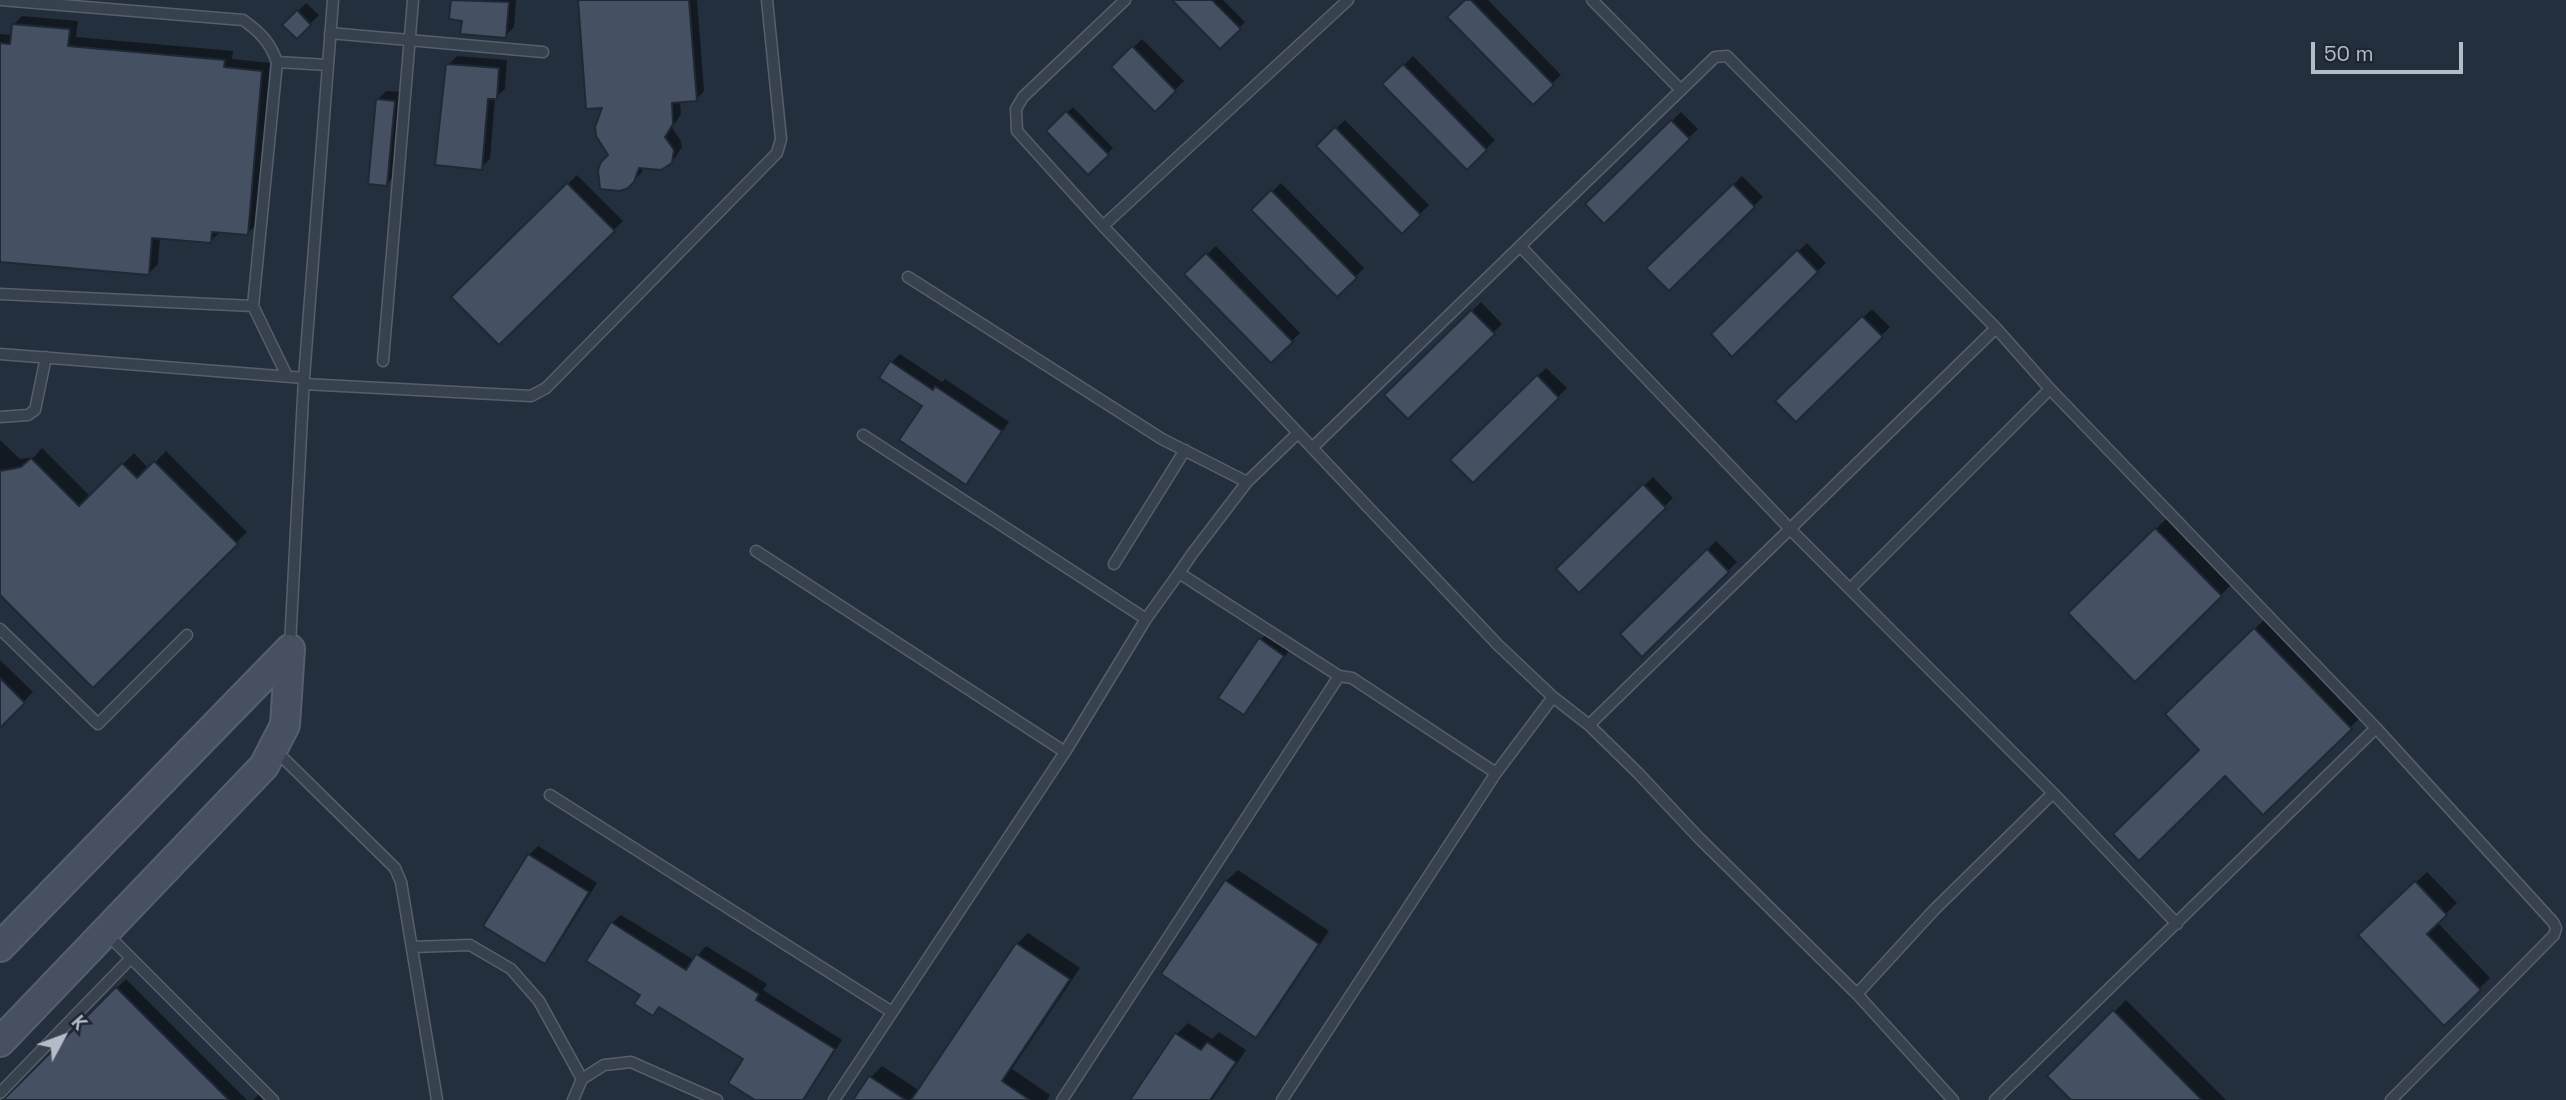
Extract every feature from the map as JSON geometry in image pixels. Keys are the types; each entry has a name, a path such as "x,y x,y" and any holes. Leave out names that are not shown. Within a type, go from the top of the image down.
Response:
{"street":[{"path":"0,1042 264,766 285,725 290,649"},
{"path":"0,947 290,649"}],"lane":[{"path":"0,0 243,20 272,46 277,62 253,306 287,376"},
{"path":"290,649 304,381 333,0"},
{"path":"383,361 414,0"},
{"path":"0,354 287,376 304,381 531,396 546,388 777,153 781,139 767,0"},
{"path":"1125,0 1023,97 1015,116 1017,131 1103,226 1498,645 1553,697 1589,725 1857,994 1953,1100"},
{"path":"1103,226 1348,0"},
{"path":"1592,0 1681,90"},
{"path":"330,33 543,52"},
{"path":"1312,448 1715,57 1727,56 1996,328 2050,389 2376,728 2556,928 2554,934 2391,1100"},
{"path":"277,62 328,65"},
{"path":"1520,246 1791,530 2053,793 2178,924"},
{"path":"908,276 1162,439 1247,482"},
{"path":"0,294 253,306"},
{"path":"1589,725 1996,328"},
{"path":"0,417 28,415 35,410 46,357"},
{"path":"1850,589 2050,389"},
{"path":"834,1100 1065,752 1146,619 1247,482 1298,433"},
{"path":"863,435 1146,619"},
{"path":"1114,564 1185,450"},
{"path":"756,551 1065,752"},
{"path":"1179,573 1339,676 1352,678 1496,773"},
{"path":"0,629 98,724 187,635"},
{"path":"1062,1100 1339,676"},
{"path":"1282,1100 1496,773 1553,697"},
{"path":"1995,1100 2376,728"},
{"path":"273,748 394,868 401,882 437,1100"},
{"path":"1857,994 1934,910 2053,793"},
{"path":"550,795 892,1012"},
{"path":"105,932 273,1100"},
{"path":"412,947 470,944 511,969 539,1001 582,1079"},
{"path":"0,1093 131,958"},
{"path":"573,1100 582,1079 604,1065 631,1062 718,1100"}],"building":[{"path":"451,0 509,2 506,38 460,34 462,21 449,19"},
{"path":"578,0 689,0 697,101 672,103 673,124 665,137 674,150 672,163 661,170 639,168 634,182 620,191 600,189 598,170 608,155 596,136 595,127 602,108 586,109"},
{"path":"1172,0 1212,0 1241,29 1220,49"},
{"path":"1465,0 1471,0 1554,85 1533,105 1447,17"},
{"path":"297,10 311,25 297,39 282,25"},
{"path":"12,24 70,29 68,46 225,60 224,67 262,71 248,235 212,232 211,243 152,238 149,275 0,262 0,43 10,44"},
{"path":"1132,46 1176,91 1155,112 1111,67"},
{"path":"446,64 499,68 497,99 488,99 482,170 435,165"},
{"path":"1403,64 1487,150 1467,170 1382,84"},
{"path":"376,99 395,101 387,186 368,184"},
{"path":"1066,111 1109,155 1088,175 1046,131"},
{"path":"1671,120 1690,139 1604,224 1585,204"},
{"path":"1335,127 1421,215 1402,234 1316,146"},
{"path":"567,183 615,231 499,345 451,297"},
{"path":"1733,184 1755,207 1669,291 1646,268"},
{"path":"1271,190 1357,278 1337,297 1251,210"},
{"path":"1797,250 1818,272 1732,357 1711,334"},
{"path":"1206,253 1293,342 1271,363 1184,274"},
{"path":"1471,310 1495,334 1408,419 1384,395"},
{"path":"1862,316 1883,337 1796,422 1775,401"},
{"path":"890,361 933,390 935,386 1002,431 966,485 899,440 922,406 879,378"},
{"path":"1537,375 1559,398 1473,483 1450,460"},
{"path":"31,458 79,506 122,463 137,478 154,461 238,544 93,688 0,595 0,471 21,467"},
{"path":"1643,484 1666,508 1579,593 1556,569"},
{"path":"2155,528 2222,596 2135,682 2068,613"},
{"path":"1707,549 1729,572 1642,657 1620,634"},
{"path":"2254,628 2352,729 2263,815 2225,776 2139,861 2113,834 2199,750 2165,714"},
{"path":"1259,638 1284,656 1244,715 1218,698"},
{"path":"0,678 25,703 0,728"},
{"path":"528,854 589,892 545,964 483,926"},
{"path":"1225,880 1319,944 1256,1038 1161,974"},
{"path":"2415,881 2447,915 2427,934 2481,990 2444,1026 2358,935"},
{"path":"611,922 686,970 696,954 759,994 756,1000 835,1049 803,1100 755,1100 728,1083 743,1059 659,1007 653,1016 634,1004 640,995 586,961"},
{"path":"1016,943 1070,979 1002,1081 1030,1100 911,1100"},
{"path":"116,987 229,1100 3,1100"},
{"path":"2113,1010 2202,1100 2071,1100 2047,1076"},
{"path":"1175,1033 1201,1050 1207,1042 1236,1062 1210,1100 1130,1100"},
{"path":"869,1076 906,1100 853,1100"}]}
